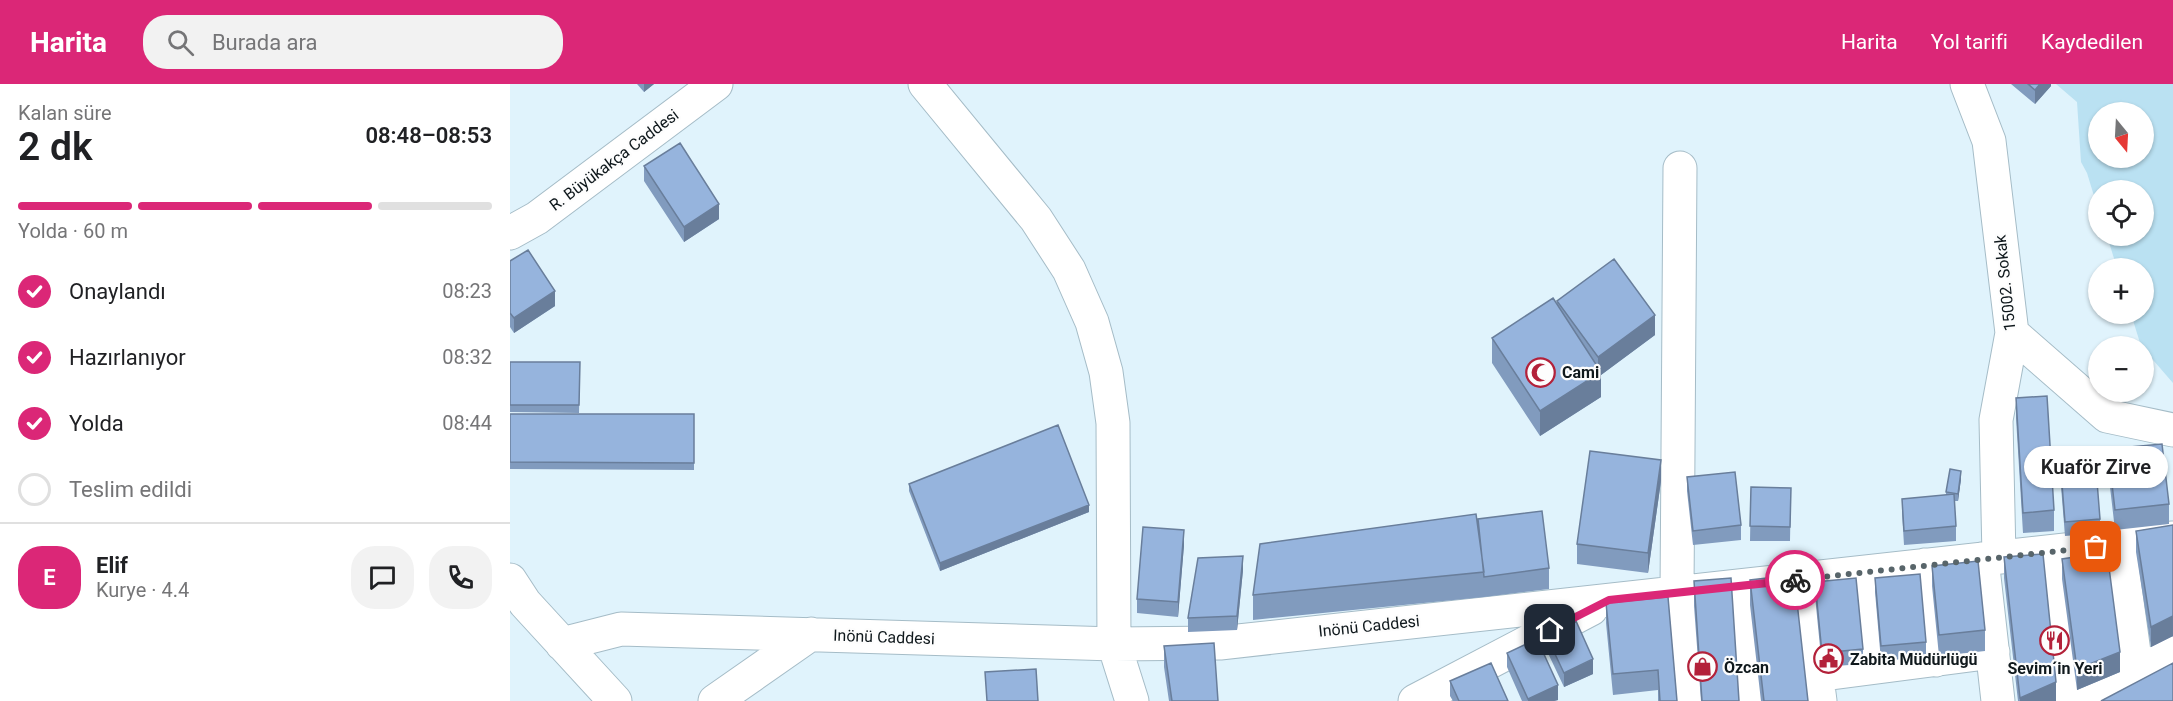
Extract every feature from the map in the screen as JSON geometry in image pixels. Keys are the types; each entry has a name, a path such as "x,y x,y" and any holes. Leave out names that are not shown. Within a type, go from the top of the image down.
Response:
{"street":[{"name":"R. Büyükakça Caddesi","path":"510,233 537,218 716,84"},
{"path":"925,84 1036,219 1069,270 1092,322 1106,372 1113,423 1114,644 1132,701"},
{"name":"15002. Sokak","path":"1967,84 1989,141 2012,333 1996,420 1990,558 1993,652 1998,701"},
{"path":"1680,168 1677,592 1689,701"},
{"path":"2012,333 2107,416 2173,430"},
{"name":"Inönü Caddesi","path":"562,644 621,629 1114,644 1220,643 2173,538"},
{"path":"2119,544 2129,685"},
{"path":"2050,552 2069,701"},
{"path":"1925,566 1936,660"},
{"path":"1866,572 1875,667"},
{"path":"1804,579 1818,688 1875,667 1993,652"},
{"path":"510,580 525,603 615,701"},
{"path":"1741,586 1750,701"},
{"path":"1415,701 1609,600"},
{"path":"715,701 811,634"},
{"path":"2077,701 2129,685 2173,653"}],"shaded area":[{"path":"2056,84 2173,84 2173,383 2154,361 2154,336 2138,336 2134,324 2154,324 2154,258 2114,258 2110,246 2154,246 2154,180 2089,180 2081,162 2077,102"}],"building":[{"path":"2028,84 2040,84 2035,90"},
{"path":"680,143 719,204 684,227 644,166"},
{"path":"528,250 555,291 514,318 510,313 510,261"},
{"path":"1614,259 1655,315 1598,357 1557,301"},
{"name":"Cami","path":"1553,298 1601,372 1540,411 1492,338"},
{"path":"510,362 580,362 579,405 510,405"},
{"path":"2047,396 2054,510 2023,513 2016,398"},
{"path":"510,414 694,414 694,463 510,462"},
{"path":"1058,425 1089,505 940,563 909,484"},
{"path":"2162,444 2169,504 2115,510 2108,449"},
{"path":"1590,451 1661,460 1648,553 1577,544"},
{"path":"2095,456 2100,519 2065,522 2060,459"},
{"path":"1950,469 1961,471 1958,494 1946,492"},
{"path":"1735,472 1741,525 1693,531 1687,477"},
{"path":"1751,487 1791,488 1790,527 1750,526"},
{"path":"1954,494 1956,526 1904,531 1902,499"},
{"path":"1542,511 1549,568 1484,577 1478,519"},
{"path":"1476,514 1484,572 1253,595 1260,544"},
{"path":"2173,525 2173,616 2151,627 2136,531"},
{"path":"1143,527 1184,530 1178,602 1137,599"},
{"path":"2107,552 2120,652 2077,669 2062,559"},
{"path":"2043,554 2056,682 2020,698 2004,557"},
{"path":"1243,556 1237,616 1188,618 1198,558"},
{"path":"1978,561 1985,630 1939,635 1932,566"},
{"path":"1920,574 1926,642 1881,646 1875,578"},
{"path":"1794,575 1808,701 1764,701 1750,580"},
{"path":"1731,578 1739,701 1702,701 1694,581"},
{"path":"1856,578 1863,649 1822,653 1815,582"},
{"path":"1668,597 1677,701 1660,701 1658,670 1613,674 1606,603"},
{"path":"1576,621 1593,659 1564,673 1546,635"},
{"path":"1537,639 1558,685 1528,699 1507,653"},
{"path":"1214,643 1218,701 1172,701 1164,646"},
{"path":"1491,663 1508,701 1459,701 1450,681"},
{"path":"2173,663 2173,701 2101,701"},
{"path":"1036,669 1038,701 987,701 985,672"}],"way so far":[{"path":"1795,580 2096,547"}],"place":[{"name":"Cami","path":"1541,372"},
{"name":"Kuaför Zirve","path":"2096,547"},
{"name":"Sevim´in Yeri","path":"2055,640"},
{"name":"Zabita Müdürlügü","path":"1829,659"},
{"name":"Özcan","path":"1703,667"}],"route":[{"path":"1550,630 1609,600 1795,580"}]}
